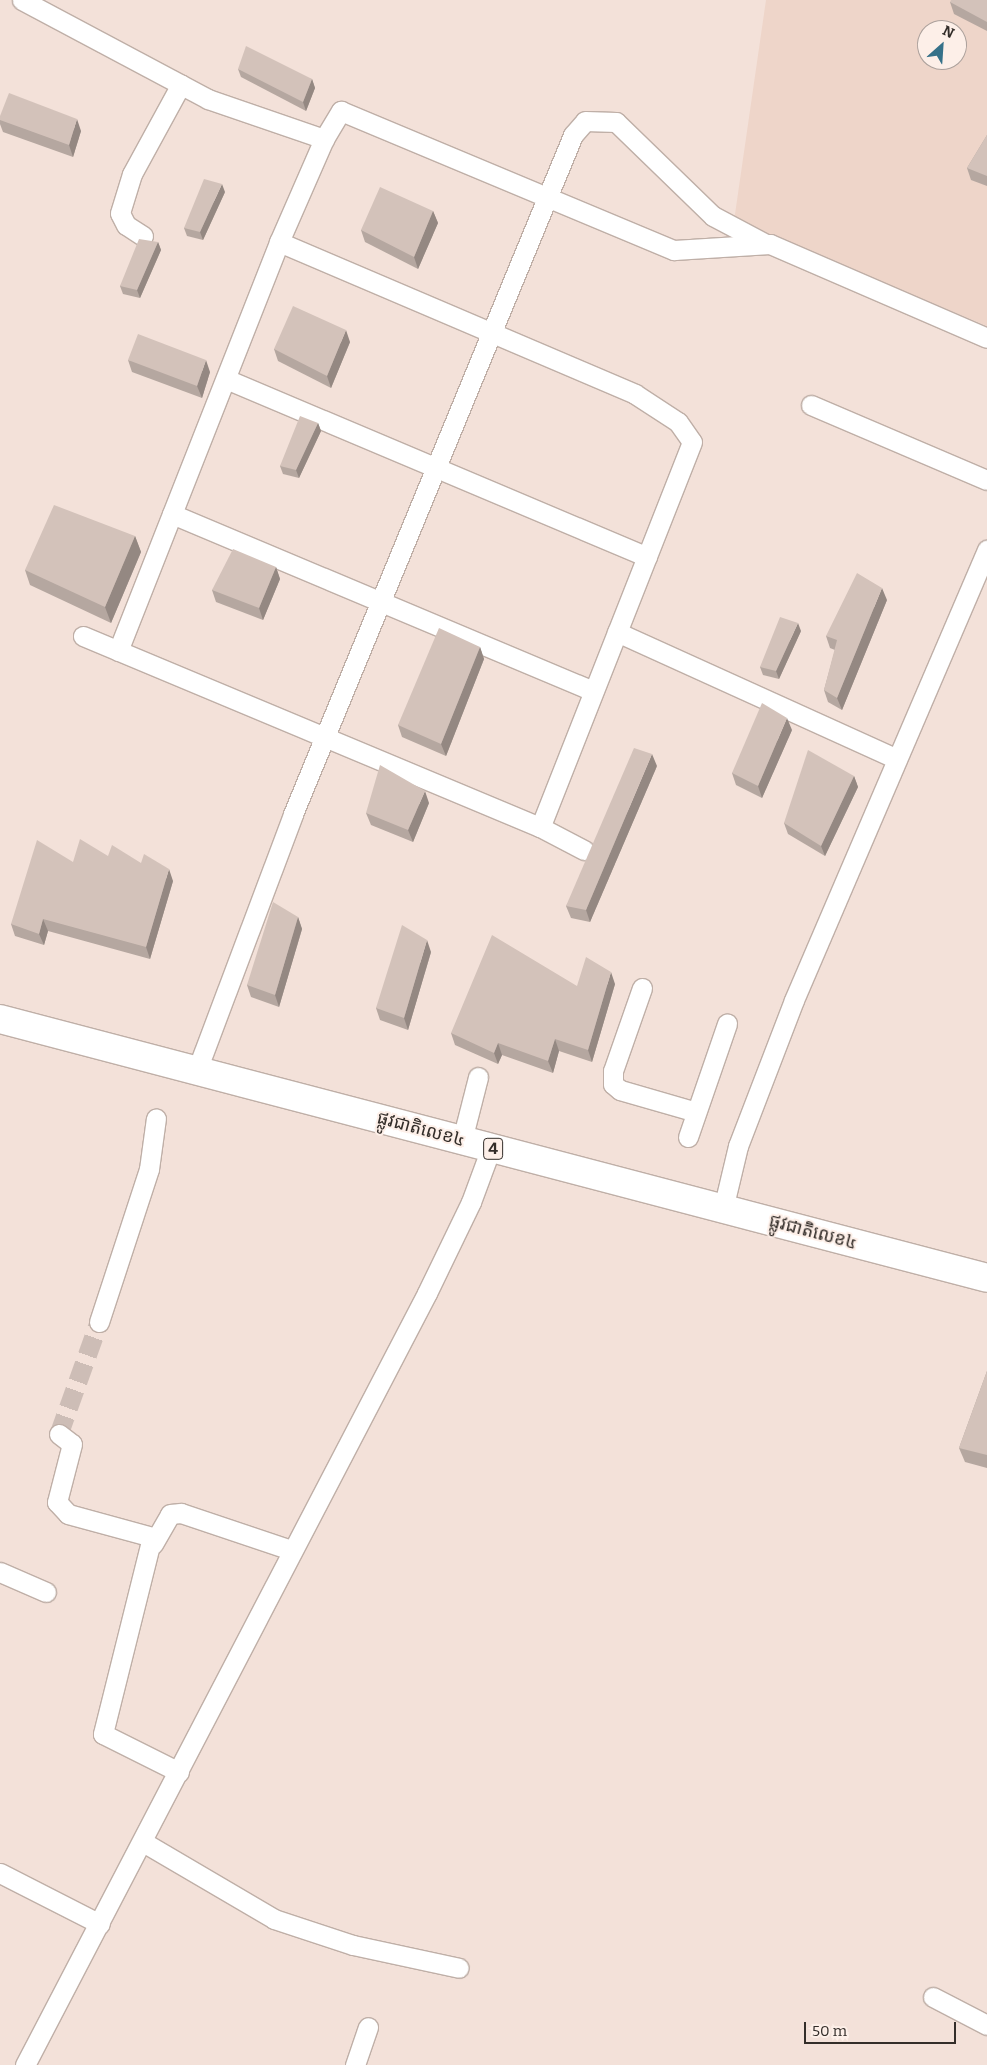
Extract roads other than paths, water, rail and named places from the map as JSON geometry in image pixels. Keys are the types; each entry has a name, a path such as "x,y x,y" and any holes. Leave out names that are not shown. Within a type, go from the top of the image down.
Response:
{"highway":[{"name":"ផ្លូវជាតិលេខ៤","path":"0,1019 987,1278"}],"street":[{"path":"22,0 208,99 324,139"},
{"path":"143,236 126,225 120,213 123,200 181,84"},
{"path":"118,652 280,242 324,139 338,114 346,110 674,250 765,244"},
{"path":"197,1070 324,737 547,196 573,135 585,121 605,119 616,122 713,216 765,244 987,338"},
{"path":"280,242 635,394 686,431 692,442 540,827"},
{"path":"226,379 647,557"},
{"path":"811,405 987,480"},
{"path":"172,514 593,691"},
{"path":"723,1209 748,1118 897,759 987,550"},
{"path":"617,632 897,759"},
{"path":"83,636 540,827 584,850"},
{"path":"642,988 612,1070 613,1084 620,1090 696,1112"},
{"path":"688,1137 727,1024"},
{"path":"462,1140 478,1077"},
{"path":"99,1322 149,1169 156,1118"},
{"path":"25,2065 143,1842 291,1550 431,1284 471,1202 491,1148"},
{"path":"59,1434 72,1444 57,1502 68,1514 148,1533 153,1544"},
{"path":"179,1772 103,1734 153,1544 170,1514 181,1513 291,1550"},
{"path":"0,1572 46,1592"},
{"path":"143,1842 274,1919 352,1945 459,1968"},
{"path":"0,1873 100,1924"},
{"path":"933,1997 987,2025"},
{"path":"355,2065 368,2027"}],"tunnel":[{"path":"59,1434 99,1322"}]}
